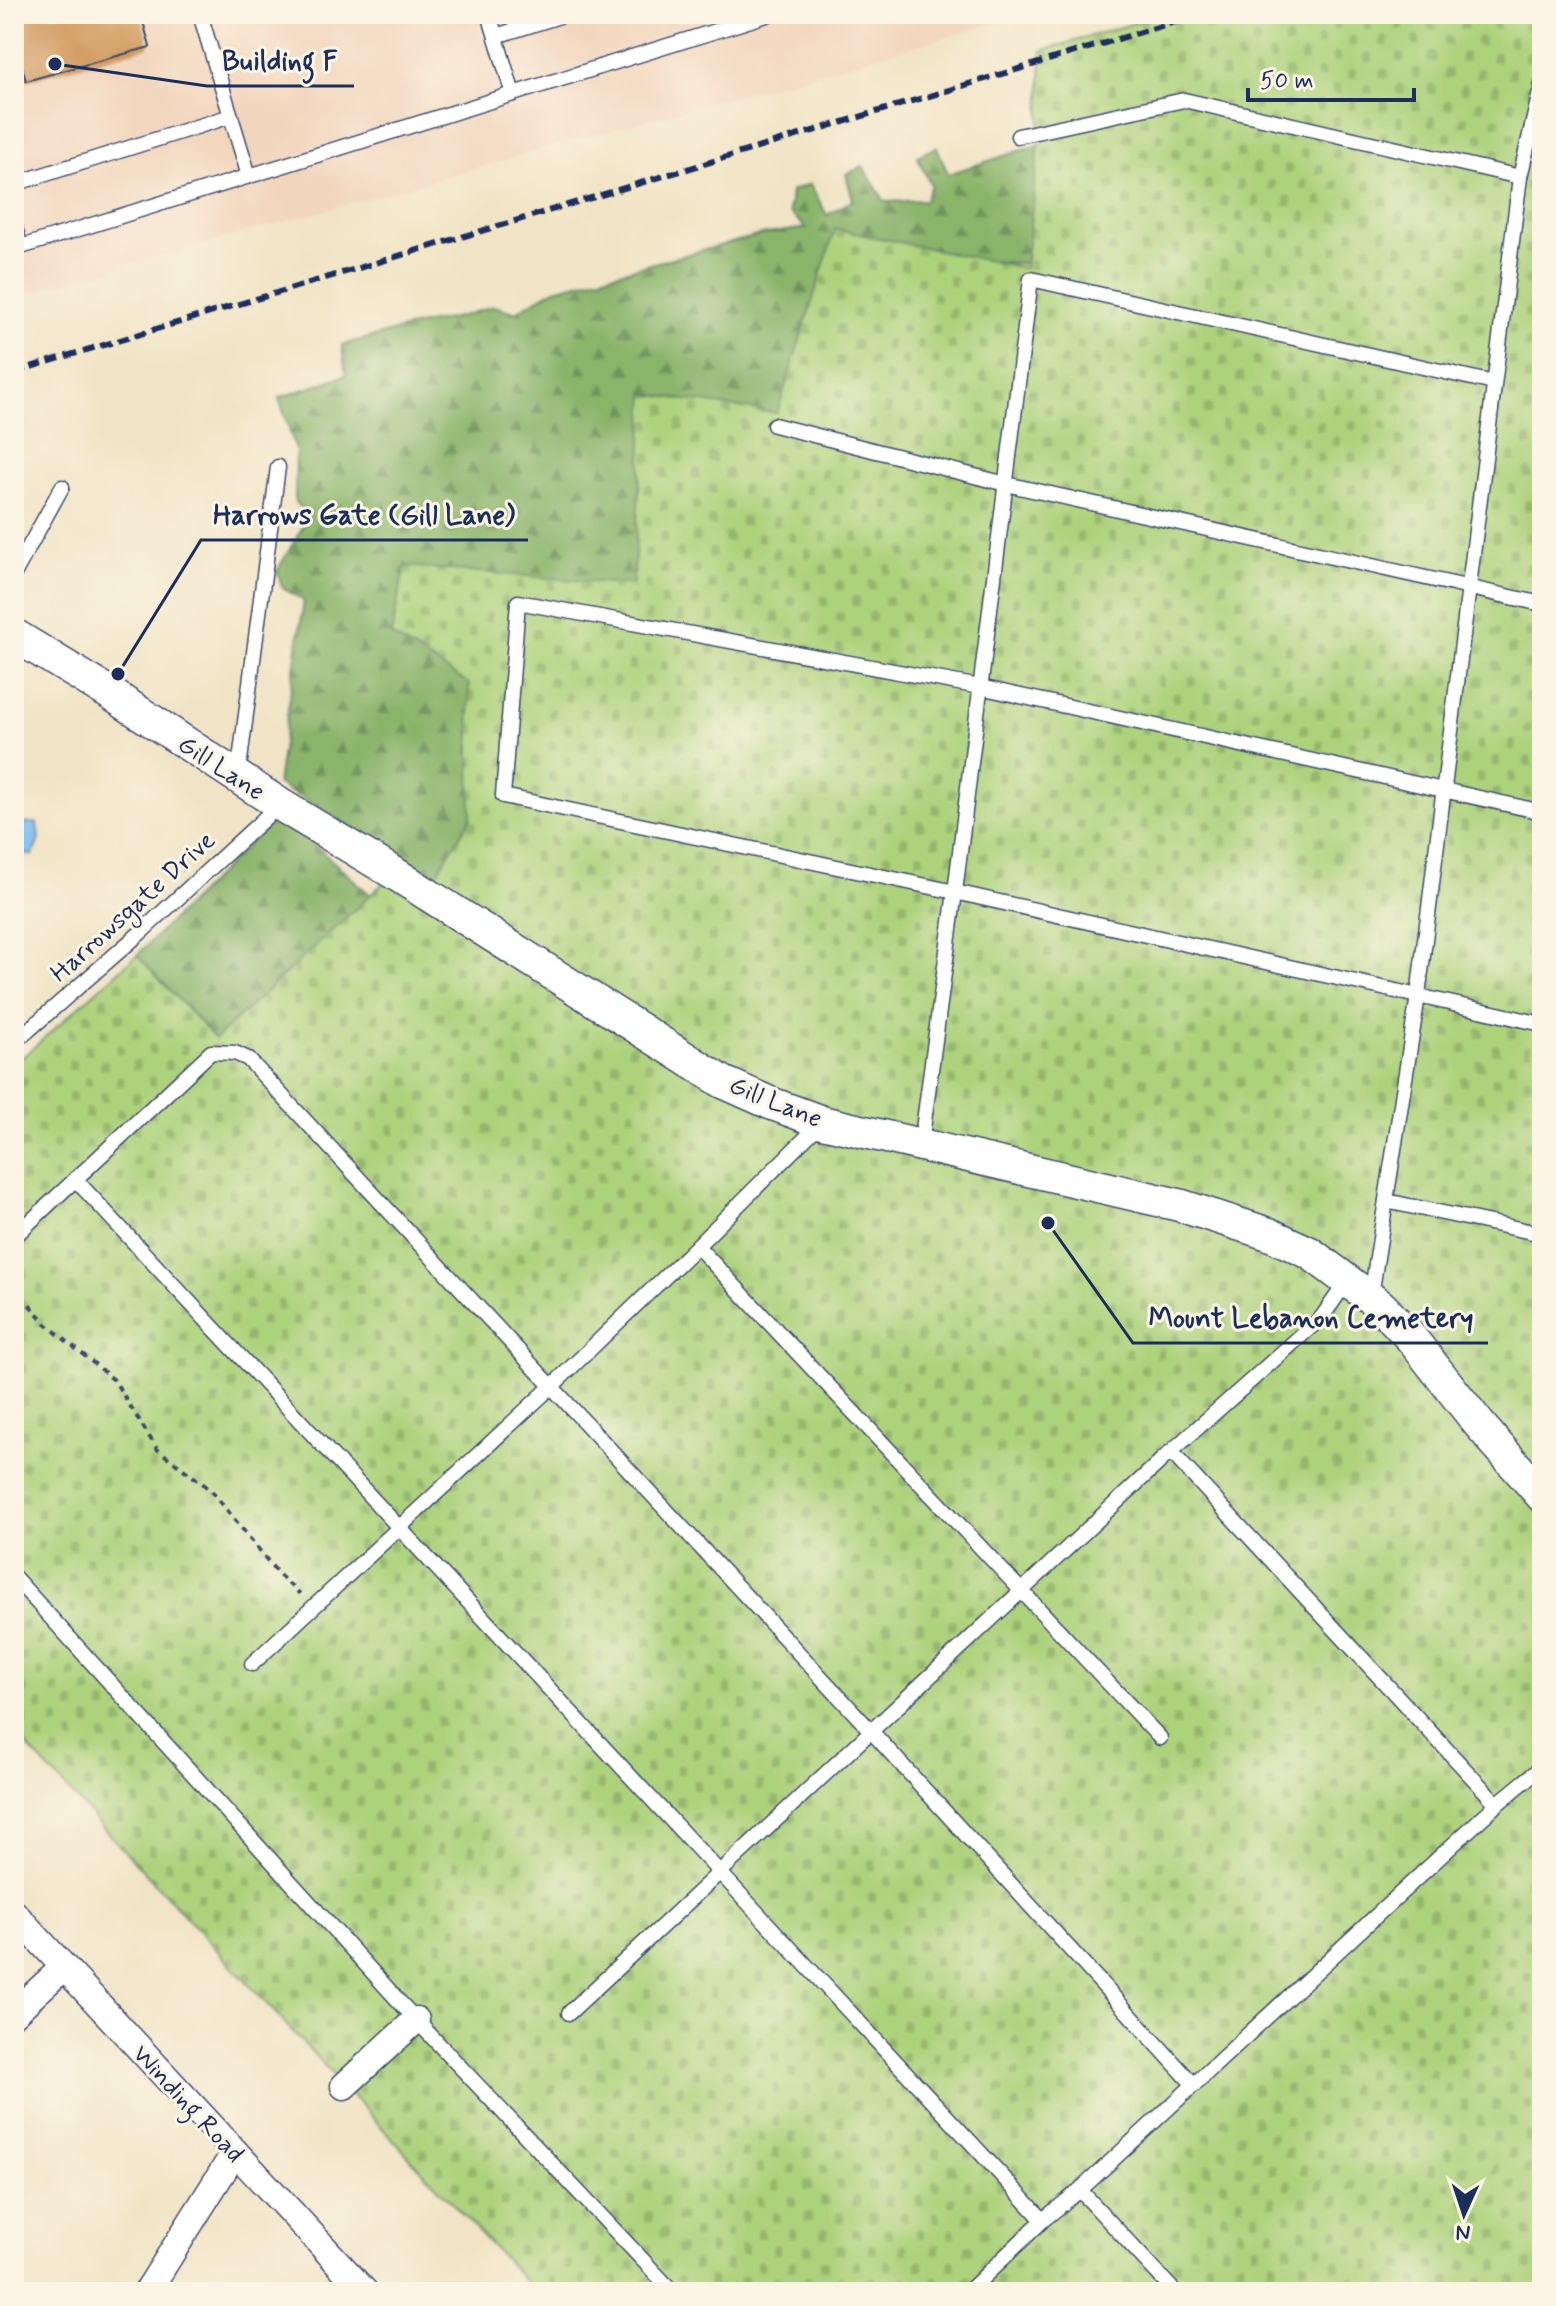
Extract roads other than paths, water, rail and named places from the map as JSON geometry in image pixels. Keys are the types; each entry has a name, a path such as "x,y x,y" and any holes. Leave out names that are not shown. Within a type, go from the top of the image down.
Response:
{"street":[{"name":"Gill Lane","path":"14,635 723,1082 822,1122 1179,1205 1269,1234 1310,1253 1359,1288 1411,1338 1479,1424 1542,1496"},
{"name":"Winding Road","path":"14,1913 365,2292"},
{"path":"14,2013 64,1967"},
{"path":"344,2086 416,2020"},
{"path":"147,2292 235,2152"}],"lane":[{"path":"200,14 249,176"},
{"path":"489,14 513,94"},
{"path":"496,36 566,14"},
{"path":"14,225 21,247 770,14"},
{"path":"569,2013 1171,1452 1335,1302 1359,1288 1386,1201 1418,996 1520,177 1542,84"},
{"path":"1018,136 1184,100 1520,177"},
{"path":"14,184 231,116"},
{"path":"921,1144 1031,279 1494,383"},
{"path":"774,425 1006,484 1542,604"},
{"path":"237,778 278,467"},
{"path":"14,574 62,487"},
{"path":"1542,812 980,687 518,602 503,796 955,892 1542,1024"},
{"name":"Harrowsgate Drive","path":"14,1038 24,1034 105,963 279,804"},
{"path":"14,1237 211,1052 235,1053 248,1059 871,1731 1194,2085"},
{"path":"252,1664 552,1386 822,1122"},
{"path":"75,1179 1043,2220"},
{"path":"1386,1201 1542,1234"},
{"path":"697,1246 1160,1738"},
{"path":"1171,1452 1497,1804"},
{"path":"14,1577 416,2020 673,2292"},
{"path":"968,2292 1497,1804 1542,1767"},
{"path":"1080,2190 1175,2292"}],"water":[{"path":"37,823 39,839 33,855 14,853 14,824"}],"railway":[{"path":"14,372 1201,14"}],"place":[{"name":"Building F","path":"55,64"},
{"name":"Harrows Gate (Gill Lane)","path":"118,674"},
{"name":"Mount Lebanon Cemetery","path":"1048,1223"}]}
